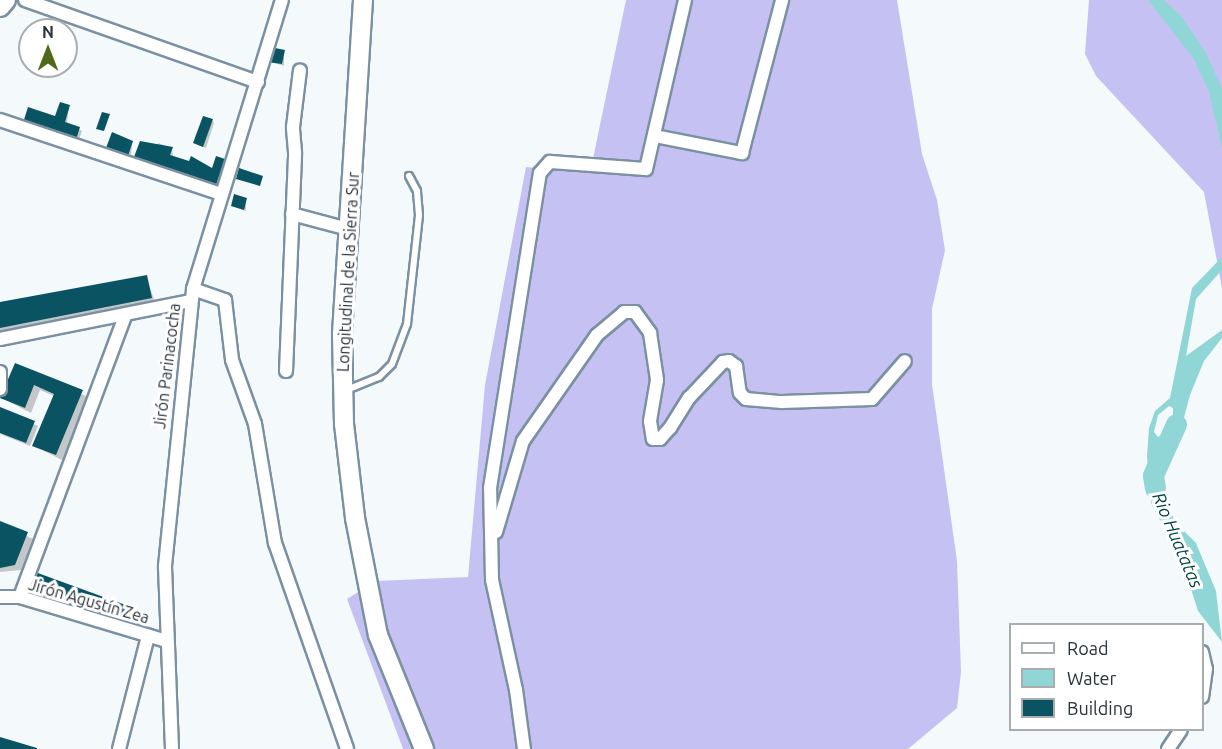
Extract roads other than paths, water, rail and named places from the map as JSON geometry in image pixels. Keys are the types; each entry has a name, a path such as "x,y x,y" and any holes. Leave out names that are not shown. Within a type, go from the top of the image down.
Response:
{"main road":[{"path":"0,7 6,0"},
{"name":"Longitudinal de la Sierra Sur","path":"363,0 342,335 350,482 371,603 392,672 424,749"}],"street":[{"path":"25,0 258,81"},
{"name":"Jirón Parinacocha","path":"172,749 165,566 192,295 282,0"},
{"path":"524,749 516,690 492,580 492,459 540,173 550,162 643,171 649,164 685,0"},
{"path":"655,136 742,153 782,0"},
{"path":"286,371 295,152 292,128 300,70"},
{"path":"0,120 221,194"},
{"path":"292,214 348,229"},
{"path":"0,339 126,314 192,295 220,295 225,300 232,360 255,424 275,543 347,749"},
{"path":"492,548 523,441 597,335 624,312 635,312 650,333 657,380 650,421 653,439 660,439 670,428 689,398 723,362 729,361 736,366 740,393 746,399 782,402 872,399 905,361"},
{"path":"20,597 126,314"},
{"path":"0,372 0,389"},
{"name":"Jirón Agustín Zea","path":"0,597 20,597 167,641"},
{"path":"118,749 148,636"},
{"path":"1204,658 1206,669 1204,688"},
{"path":"1168,749 1180,731"}],"lane":[{"path":"344,391 379,378 392,364 407,324 419,215 417,191 409,176"}],"water":[{"path":"1148,0 1164,0 1182,17 1206,53 1222,89 1222,148 1209,92 1194,59"},
{"path":"1222,257 1222,270 1196,299 1186,356 1222,330 1222,338 1204,361 1190,395 1174,447 1158,450 1161,490 1175,522 1196,543 1216,591 1222,642 1198,611 1183,564 1151,503 1147,456 1149,428 1155,411 1170,398 1192,288","holes":["1169,406 1173,408 1173,427 1158,437 1154,432 1158,415"]}],"waterway":[{"name":"Rio Huatatas","path":"1155,488 1153,475 1176,424"}]}
